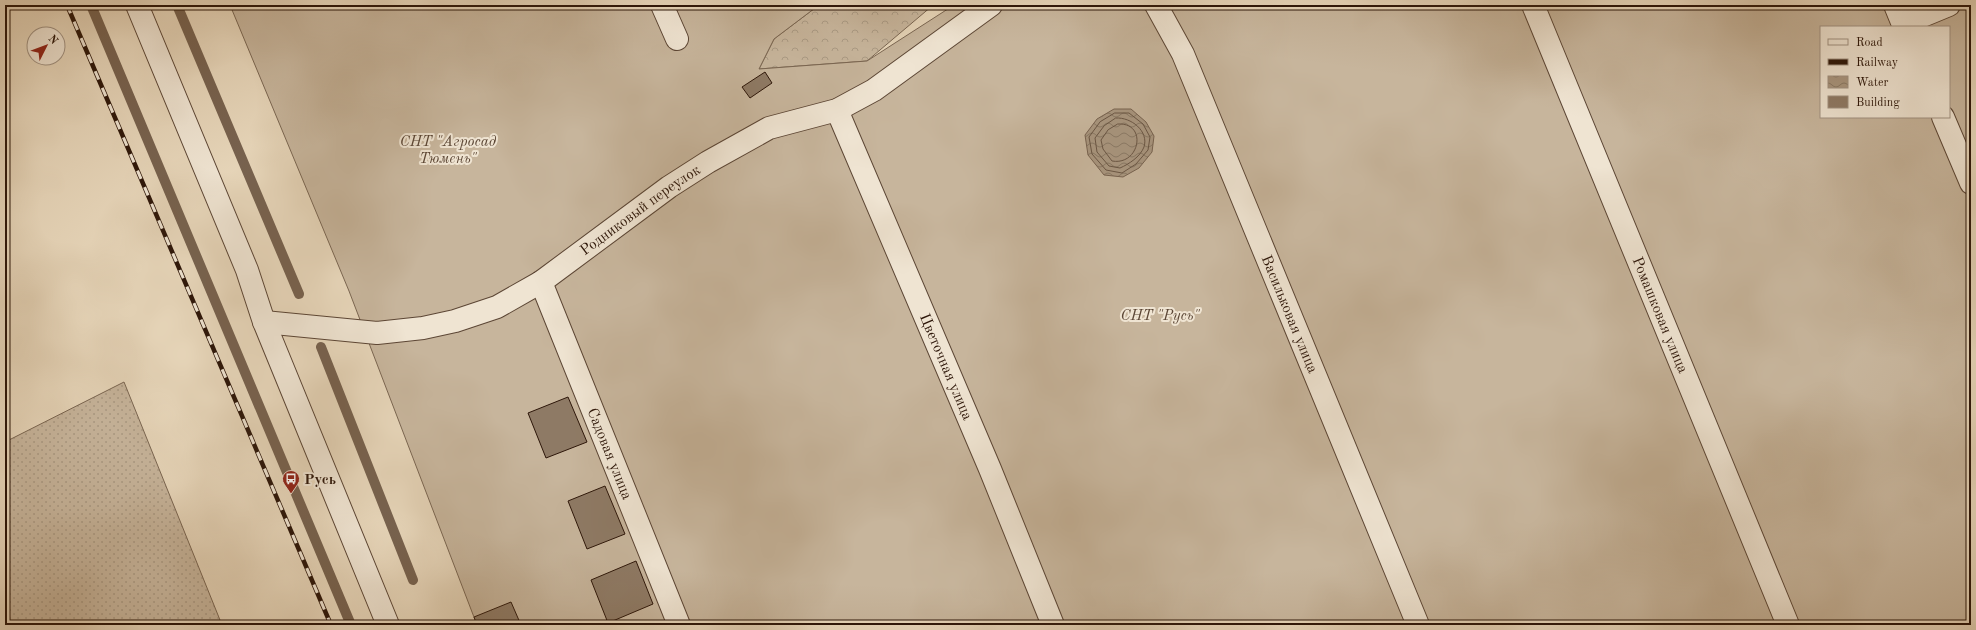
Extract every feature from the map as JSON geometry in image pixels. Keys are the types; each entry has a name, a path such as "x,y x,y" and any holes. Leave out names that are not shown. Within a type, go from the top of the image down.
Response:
{"street":[{"path":"136,5 247,270 264,322 388,625"},
{"path":"662,5 677,39"},
{"name":"Родниковый переулок","path":"264,322 377,333 423,328 455,321 497,307 541,282 669,187 708,162 769,128 837,110 880,86 991,5"},
{"name":"Васильковая улица","path":"1156,5 1183,54 1418,625"},
{"name":"Ромашковая улица","path":"1533,5 1788,625"},
{"path":"1901,19 1949,5"},
{"name":"Цветочная улица","path":"837,110 990,469 1053,625"},
{"path":"1943,118 1971,183"},
{"name":"Садовая улица","path":"541,282 679,625"}],"green space":[{"name":"СНТ \"Русь\"","path":"230,5 819,5 774,39 759,69 867,61 954,5 1971,5 1971,625 477,625 349,291"},
{"path":"819,5 932,6 867,61 759,69 774,39"},
{"path":"124,382 222,625 5,625 5,442"}],"water":[{"path":"1114,109 1131,109 1146,122 1154,136 1152,152 1139,168 1123,177 1104,175 1088,155 1085,135 1097,119"}],"building":[{"path":"765,72 772,83 750,98 742,87"},
{"path":"568,397 587,442 546,458 528,413"},
{"path":"605,486 625,534 587,549 568,501"},
{"path":"636,561 653,604 608,623 591,580"},
{"path":"511,602 521,625 477,625 474,617"}],"waterway":[{"path":"91,5 351,625"},
{"path":"177,5 299,294"},
{"path":"321,347 413,580"}],"railway":[{"path":"67,5 331,625"}],"place":[{"name":"Русь","path":"291,494"}],"park label":[{"name":"СНТ \"Агросад Тюмень\"","path":"448,150"}]}
